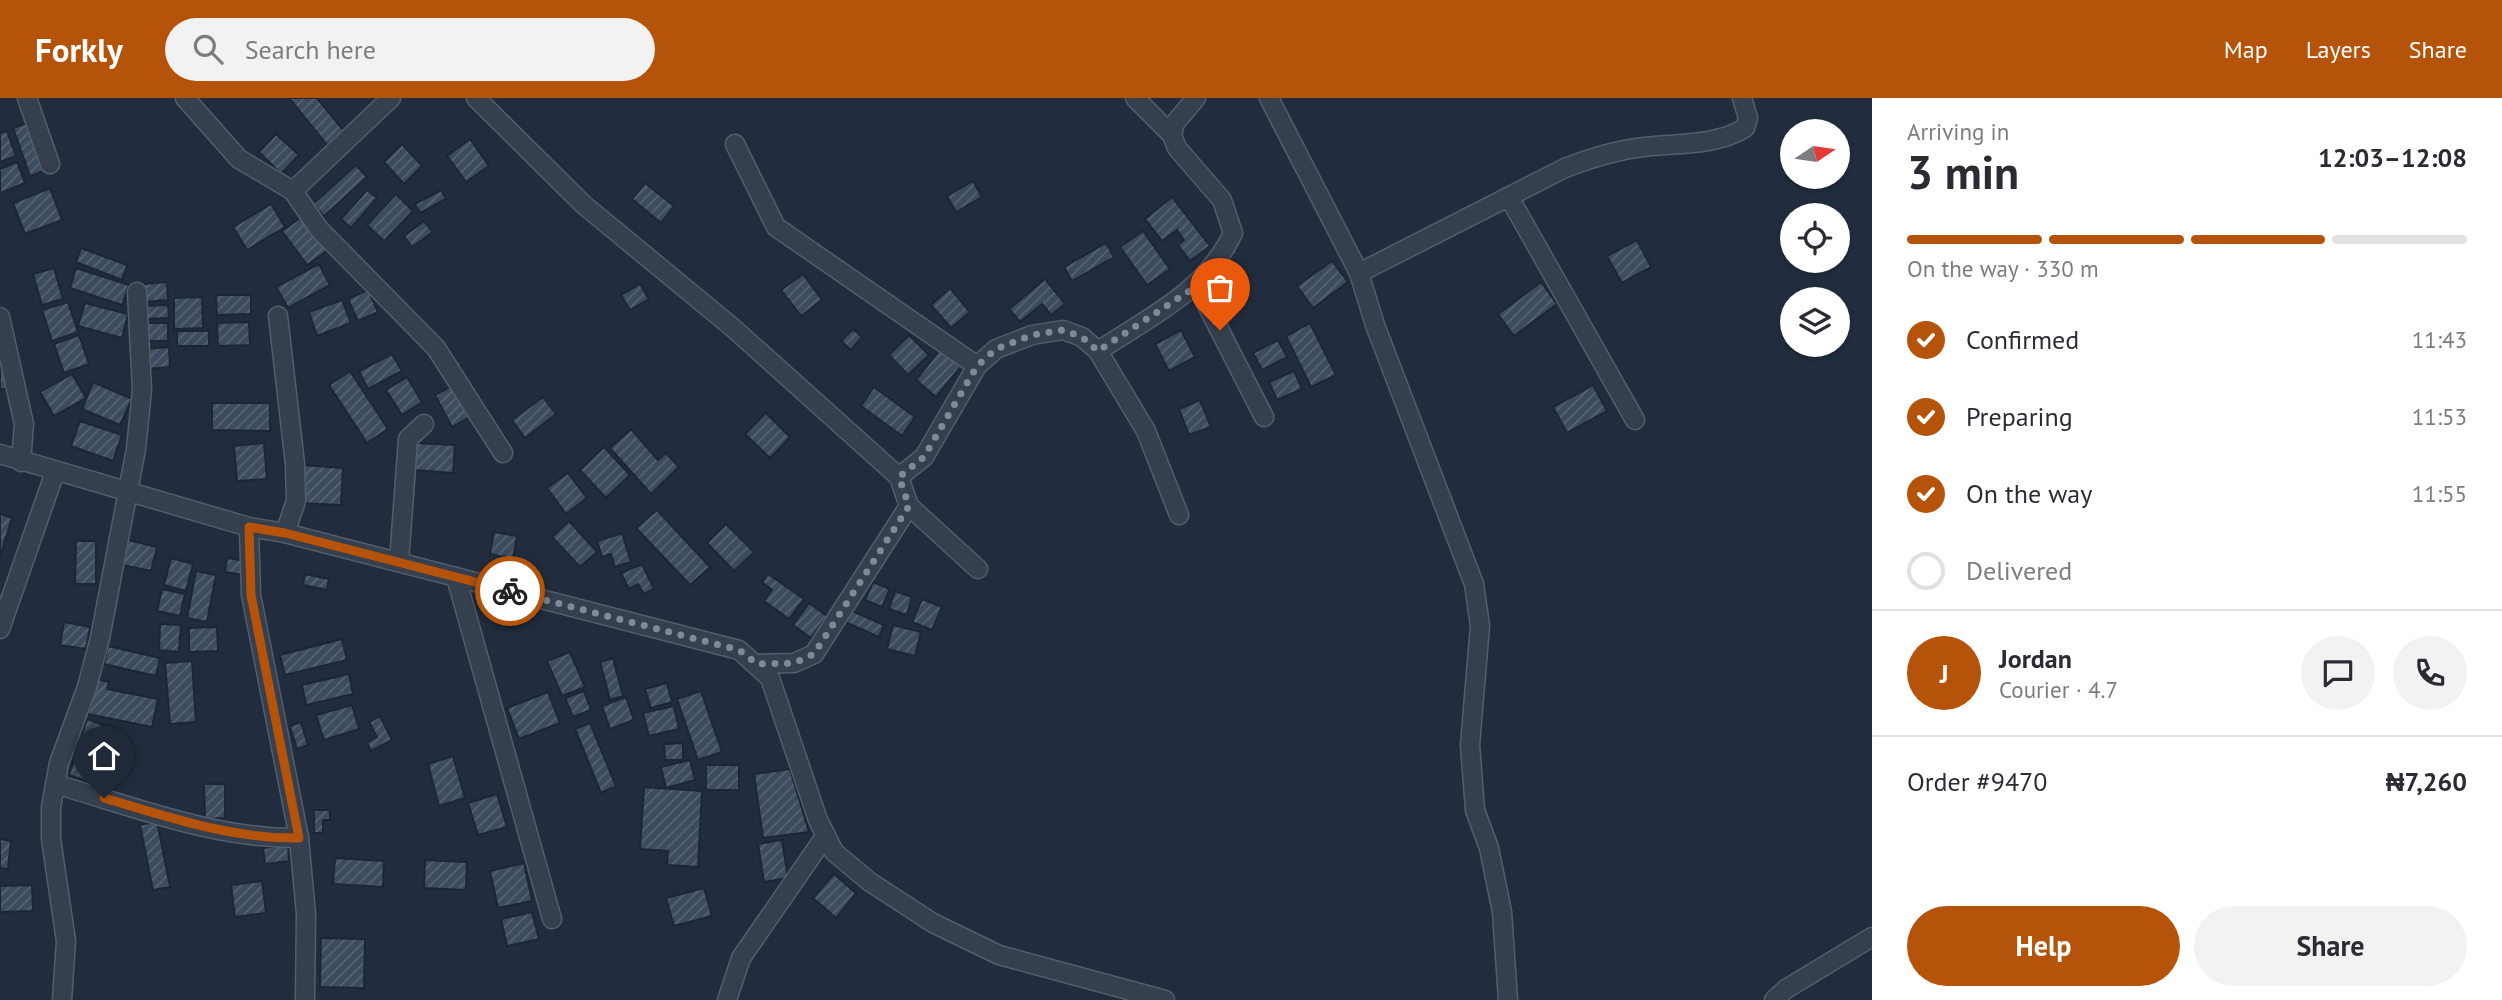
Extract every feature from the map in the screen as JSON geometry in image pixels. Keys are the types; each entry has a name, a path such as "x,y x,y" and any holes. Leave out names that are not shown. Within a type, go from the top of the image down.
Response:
{"street":[{"path":"27,98 50,164"},
{"path":"185,98 239,159 293,191 319,229 436,348 503,453"},
{"path":"293,191 391,98"},
{"path":"476,98 584,205 732,327 899,477 909,506 978,569"},
{"path":"1098,351 1197,286 1225,250 1233,233 1222,200 1177,148 1172,135 1135,98"},
{"path":"1172,135 1175,123 1196,98"},
{"path":"1269,98 1359,273 1375,325 1474,584 1480,625 1470,745 1474,797 1502,912 1508,1000"},
{"path":"1359,273 1598,155 1641,147 1727,139 1745,128 1748,117 1742,98"},
{"path":"735,144 776,227 977,366"},
{"path":"1509,197 1634,419"},
{"path":"1197,286 1264,417"},
{"path":"62,1000 66,942 51,839 51,807 59,763 87,687 100,638 128,493 142,390 137,292"},
{"path":"278,316 295,464 296,501 285,533"},
{"path":"0,317 24,424 21,463"},
{"path":"899,477 924,457 977,366 996,349 1032,335 1063,330 1082,337 1098,351 1146,431 1179,515"},
{"path":"399,562 408,439 424,424"},
{"path":"0,454 21,463 249,527 285,533 739,650 770,678 778,695 825,835 834,852 870,882 933,923 999,955 1165,1000"},
{"path":"0,629 55,472"},
{"path":"757,664 794,663 814,654 909,506"},
{"path":"249,527 251,595 299,838 306,914 304,1000"},
{"path":"456,577 552,919"},
{"path":"55,784 227,834 261,839 299,838"},
{"path":"727,1000 741,958 825,835"},
{"path":"1774,1000 1786,989 1872,937"}],"building":[{"path":"289,98 317,98 344,131 327,145"},
{"path":"33,121 49,169 30,176 13,128"},
{"path":"7,131 16,156 0,162 0,133"},
{"path":"276,134 299,155 281,174 259,152"},
{"path":"470,139 489,166 466,182 447,156"},
{"path":"402,144 422,166 404,184 384,162"},
{"path":"17,162 25,183 0,193 0,169"},
{"path":"356,165 367,177 324,216 313,204"},
{"path":"973,181 982,197 956,212 947,196"},
{"path":"645,183 674,206 661,223 632,199"},
{"path":"50,188 62,220 25,234 13,203"},
{"path":"367,190 377,198 351,228 341,219"},
{"path":"441,190 446,199 420,213 415,204"},
{"path":"396,194 413,211 384,241 367,225"},
{"path":"1172,197 1210,246 1190,261 1178,245 1184,240 1177,230 1162,241 1145,219"},
{"path":"271,204 285,227 247,250 233,227"},
{"path":"303,216 328,250 307,265 282,231"},
{"path":"424,221 433,232 412,247 404,236"},
{"path":"1143,231 1170,269 1147,285 1120,247"},
{"path":"1637,240 1651,267 1622,283 1607,256"},
{"path":"1106,243 1114,257 1072,281 1064,267"},
{"path":"81,248 127,265 122,280 76,262"},
{"path":"1332,261 1348,282 1313,308 1297,286"},
{"path":"319,264 330,285 288,308 276,287"},
{"path":"54,268 63,299 42,305 33,274"},
{"path":"76,268 129,285 122,305 70,288"},
{"path":"803,274 822,300 801,316 781,290"},
{"path":"1045,279 1065,304 1051,315 1042,304 1020,322 1009,309"},
{"path":"167,282 168,300 144,302 143,284"},
{"path":"1541,282 1557,304 1514,336 1498,314"},
{"path":"640,284 649,299 630,310 621,295"},
{"path":"950,288 970,312 951,328 931,305"},
{"path":"368,290 378,312 358,321 348,299"},
{"path":"216,295 251,295 251,314 217,315"},
{"path":"202,297 203,328 174,329 174,298"},
{"path":"342,300 351,323 317,336 309,312"},
{"path":"68,302 78,332 52,341 42,310"},
{"path":"85,303 128,314 122,338 78,326"},
{"path":"168,305 169,318 144,319 143,306"},
{"path":"249,322 250,345 218,346 217,323"},
{"path":"145,323 168,323 168,341 145,341"},
{"path":"1310,323 1336,375 1311,387 1286,336"},
{"path":"853,329 862,337 851,350 841,341"},
{"path":"1181,330 1195,357 1169,371 1155,344"},
{"path":"177,331 209,331 209,346 177,346"},
{"path":"79,335 89,364 64,373 54,344"},
{"path":"909,335 929,355 908,375 889,355"},
{"path":"1278,340 1287,357 1262,370 1253,353"},
{"path":"169,347 170,367 148,369 146,349"},
{"path":"942,347 963,364 936,397 916,380"},
{"path":"392,354 402,371 368,389 359,371"},
{"path":"3,370 9,387 0,390 0,371"},
{"path":"350,371 388,429 367,443 329,385"},
{"path":"1294,371 1302,389 1277,400 1269,382"},
{"path":"72,374 86,398 54,416 40,392"},
{"path":"407,377 422,402 402,415 386,390"},
{"path":"93,382 132,399 120,425 82,409"},
{"path":"457,383 475,414 452,427 435,395"},
{"path":"1593,385 1607,411 1567,433 1553,407"},
{"path":"874,387 915,417 902,436 861,406"},
{"path":"543,397 556,414 525,438 512,420"},
{"path":"1200,400 1211,427 1189,435 1179,409"},
{"path":"212,403 270,403 270,431 212,430"},
{"path":"766,413 790,437 770,458 745,434"},
{"path":"80,421 122,435 113,461 71,446"},
{"path":"631,429 658,460 666,453 679,467 651,494 610,448"},
{"path":"264,443 267,479 237,481 234,446"},
{"path":"416,443 455,445 453,473 414,470"},
{"path":"604,447 630,475 606,498 580,470"},
{"path":"303,465 343,468 341,505 301,503"},
{"path":"568,473 587,498 566,514 547,488"},
{"path":"657,510 710,567 690,585 636,528"},
{"path":"0,514 12,518 0,557"},
{"path":"569,521 597,552 580,567 552,537"},
{"path":"726,524 754,552 734,571 707,543"},
{"path":"494,532 517,536 513,559 490,554"},
{"path":"622,533 631,562 615,567 611,554 602,557 597,541"},
{"path":"128,540 157,547 151,571 123,565"},
{"path":"76,541 96,541 96,584 75,584"},
{"path":"171,558 193,564 186,591 164,585"},
{"path":"227,558 246,561 244,575 225,572"},
{"path":"642,564 654,589 644,594 638,584 629,589 621,573"},
{"path":"196,571 216,575 207,622 187,618"},
{"path":"305,574 329,579 327,590 303,585"},
{"path":"768,574 804,599 789,619 764,601 772,590 762,582"},
{"path":"873,582 890,589 882,607 865,600"},
{"path":"162,589 185,594 180,616 157,611"},
{"path":"895,591 912,597 907,615 889,609"},
{"path":"922,599 942,607 932,630 912,622"},
{"path":"809,603 827,616 811,638 793,625"},
{"path":"850,610 884,625 879,637 845,622"},
{"path":"64,622 90,627 86,649 60,645"},
{"path":"160,624 181,625 179,652 159,650"},
{"path":"893,625 921,632 915,656 887,649"},
{"path":"217,627 218,651 189,652 189,628"},
{"path":"342,639 347,660 285,675 280,655"},
{"path":"108,646 160,658 156,676 104,664"},
{"path":"570,652 585,687 562,696 547,661"},
{"path":"613,658 623,696 610,700 600,662"},
{"path":"192,661 196,722 170,724 165,663"},
{"path":"349,674 353,694 306,705 302,685"},
{"path":"96,679 109,682 107,689 158,699 152,727 88,714"},
{"path":"667,683 672,702 651,708 645,689"},
{"path":"584,691 591,710 573,717 565,698"},
{"path":"701,691 722,752 698,760 677,699"},
{"path":"548,692 560,723 519,739 507,708"},
{"path":"626,697 634,720 610,729 602,706"},
{"path":"352,705 359,729 324,740 316,715"},
{"path":"674,706 679,729 649,736 643,713"},
{"path":"380,716 392,740 371,751 367,743 377,737 369,722"},
{"path":"87,719 111,728 92,783 69,775"},
{"path":"301,722 308,745 297,749 290,726"},
{"path":"590,723 616,786 601,793 575,729"},
{"path":"683,743 683,760 665,760 664,744"},
{"path":"453,756 465,798 439,806 428,764"},
{"path":"690,760 695,780 666,788 661,767"},
{"path":"706,765 739,765 739,790 706,790"},
{"path":"790,769 809,832 763,838 754,774"},
{"path":"204,784 225,784 225,818 205,819"},
{"path":"644,787 702,791 698,867 667,865 668,851 640,849"},
{"path":"497,794 507,827 478,835 468,803"},
{"path":"314,810 330,810 330,820 323,820 323,833 314,833"},
{"path":"157,821 170,887 153,890 140,825"},
{"path":"0,839 11,841 8,869 0,868"},
{"path":"782,840 788,878 764,882 758,844"},
{"path":"288,845 289,861 265,864 263,848"},
{"path":"335,858 384,861 383,887 333,884"},
{"path":"425,860 467,862 466,890 424,888"},
{"path":"524,863 532,901 498,908 490,871"},
{"path":"834,874 856,893 836,918 813,898"},
{"path":"262,881 266,913 235,917 231,885"},
{"path":"32,885 33,911 0,912 0,886"},
{"path":"704,888 712,916 674,926 666,898"},
{"path":"532,912 539,939 507,946 501,919"},
{"path":"321,938 365,939 364,988 320,987"}],"way so far":[{"path":"510,591 739,650 757,664 794,663 814,654 909,506 899,477 924,457 949,419 965,384 977,366 996,349 1032,335 1063,330 1082,337 1098,351 1197,286 1220,330"}],"route":[{"path":"104,798 227,834 261,839 299,838 288,768 264,667 251,595 249,527 285,533 510,591"}]}
